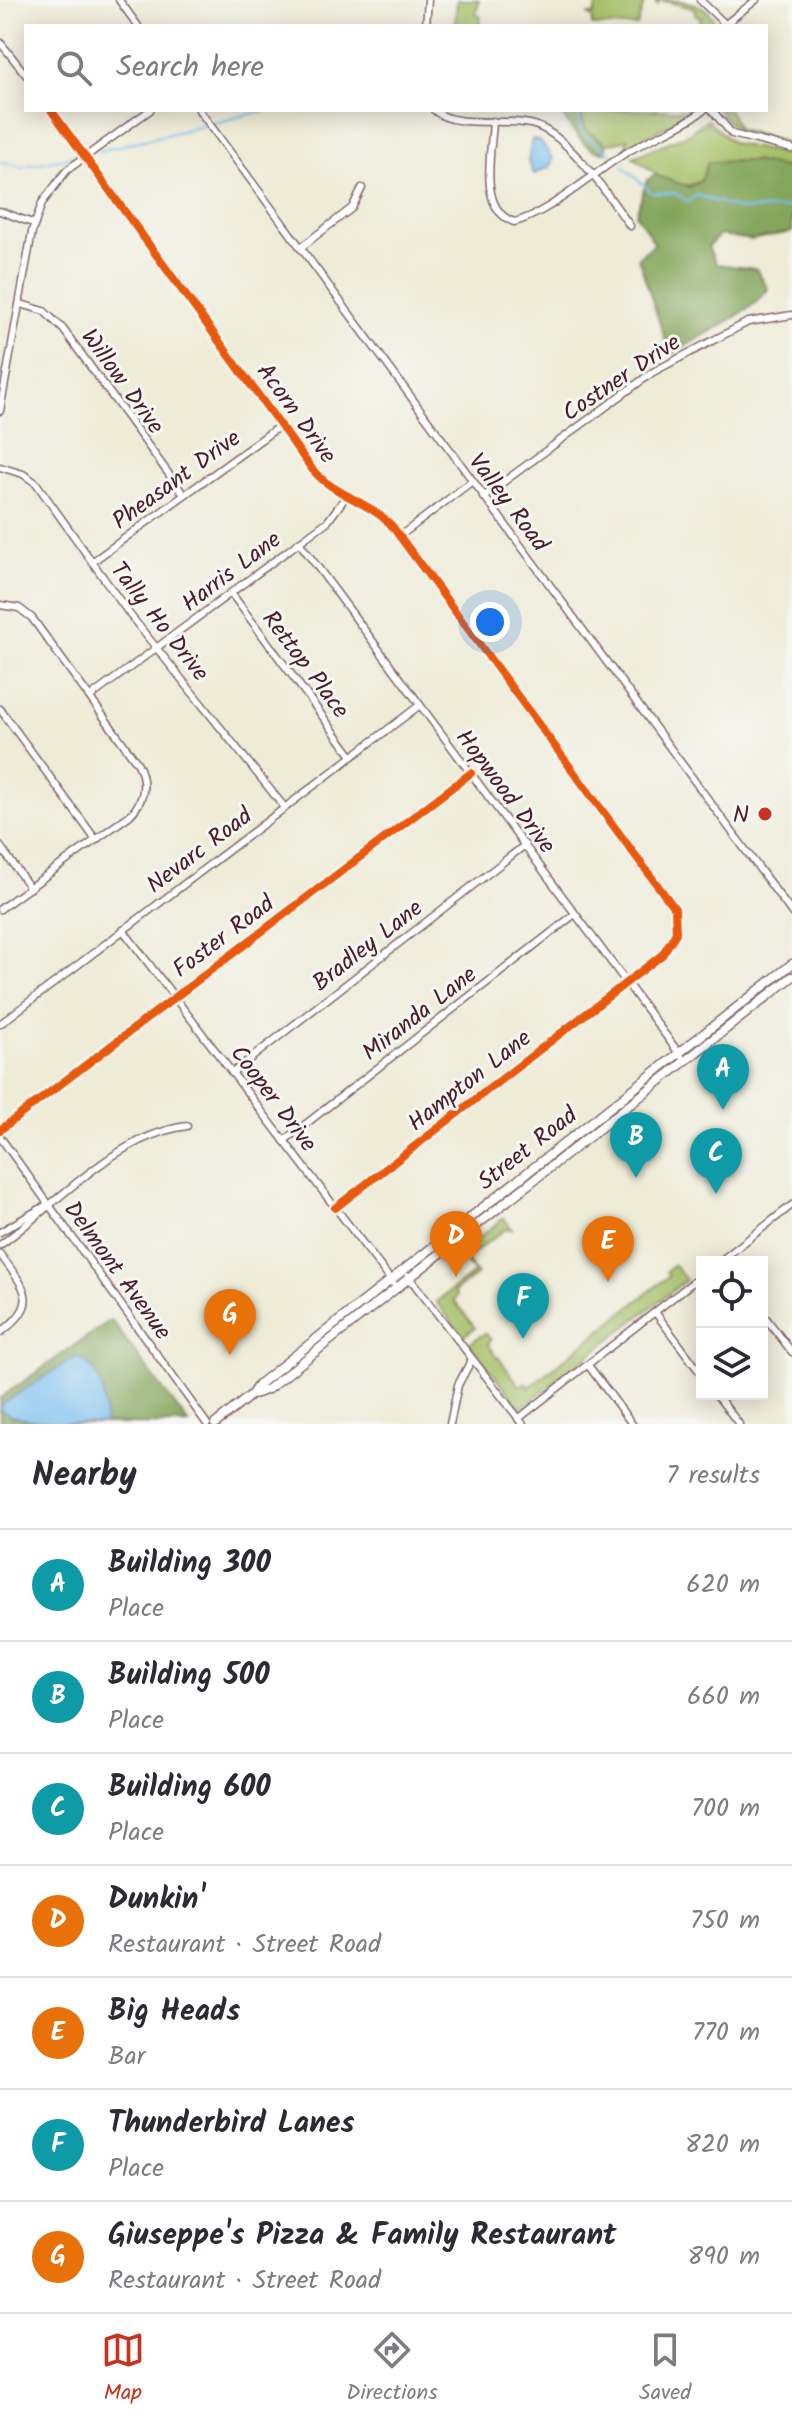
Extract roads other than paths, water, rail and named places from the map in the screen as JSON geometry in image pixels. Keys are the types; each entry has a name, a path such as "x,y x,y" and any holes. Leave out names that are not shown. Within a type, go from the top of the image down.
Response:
{"main road":[{"name":"Street Road","path":"215,1424 251,1395 259,1384 394,1284 682,1057 792,964"},
{"name":"Street Road","path":"682,1057 792,977"}],"street":[{"path":"119,0 137,24"},
{"path":"426,24 428,0"},
{"path":"700,0 723,24"},
{"path":"725,24 756,0"},
{"path":"0,42 24,72"},
{"name":"Acorn Drive","path":"52,112 320,479 382,515 400,536 673,903 677,924 670,946 626,982"},
{"path":"0,411 35,224 55,182 85,156 147,112"},
{"name":"Valley Road","path":"200,112 792,913"},
{"path":"438,112 451,118 531,124 549,132 592,176 630,226"},
{"path":"493,121 490,192 501,214 509,221 526,219 701,112"},
{"path":"714,112 732,134 792,149"},
{"path":"300,248 352,208 362,188"},
{"path":"0,211 35,224"},
{"name":"Willow Drive","path":"21,304 44,311 63,329 184,495"},
{"name":"Costner Drive","path":"483,497 653,372 748,322 792,315"},
{"name":"Pheasant Drive","path":"92,562 281,425"},
{"name":"Tally Ho Drive","path":"0,467 18,471 36,483 157,648 285,808"},
{"path":"400,536 471,482"},
{"name":"Harris Lane","path":"90,697 335,514 347,495"},
{"name":"Hopwood Drive","path":"299,542 682,1057"},
{"name":"Rettop Place","path":"231,593 352,756"},
{"path":"0,605 19,608 32,618 142,771 143,794 133,812 0,909"},
{"name":"Nevarc Road","path":"0,1024 420,705"},
{"path":"0,709 96,840"},
{"name":"Foster Road","path":"0,1130 471,773"},
{"name":"Bradley Lane","path":"232,1073 525,845"},
{"path":"0,846 30,888"},
{"name":"Miranda Lane","path":"284,1141 575,914"},
{"name":"Cooper Drive","path":"123,930 394,1284"},
{"name":"Hampton Lane","path":"335,1208 626,982"},
{"path":"0,1245 37,1218 49,1204 139,1140 160,1130 187,1126"},
{"name":"Delmont Avenue","path":"0,1137 207,1424"},
{"path":"0,1232 31,1211 49,1204"},
{"path":"729,1256 791,1208"},
{"path":"0,1254 24,1288 27,1298 23,1314 0,1333"},
{"path":"406,1274 520,1421 696,1280"},
{"path":"655,1312 696,1367"},
{"path":"768,1321 792,1352"},
{"path":"450,1424 458,1385 472,1359"},
{"path":"588,1365 632,1424"},
{"path":"721,1400 739,1424"}],"water":[{"path":"532,139 541,142 553,159 550,167 534,174 528,162"},
{"path":"76,1357 92,1368 101,1385 104,1424 34,1421 1,1410 2,1404"}],"waterway":[{"path":"99,151 259,112"},
{"path":"574,112 578,114 582,133 612,155"},
{"path":"0,162 21,167 81,155"},
{"path":"623,166 652,193 675,193 688,202 697,195 741,210 785,208 792,204"}],"place":[{"name":"N","path":"765,814"},
{"name":"Building 300","path":"723,1110"},
{"name":"Building 500","path":"636,1178"},
{"name":"Building 600","path":"716,1194"},
{"name":"Dunkin'","path":"456,1277"},
{"name":"Big Heads","path":"608,1282"},
{"name":"Thunderbird Lanes","path":"523,1339"},
{"name":"Giuseppe's Pizza & Family Restaurant","path":"230,1355"}]}
